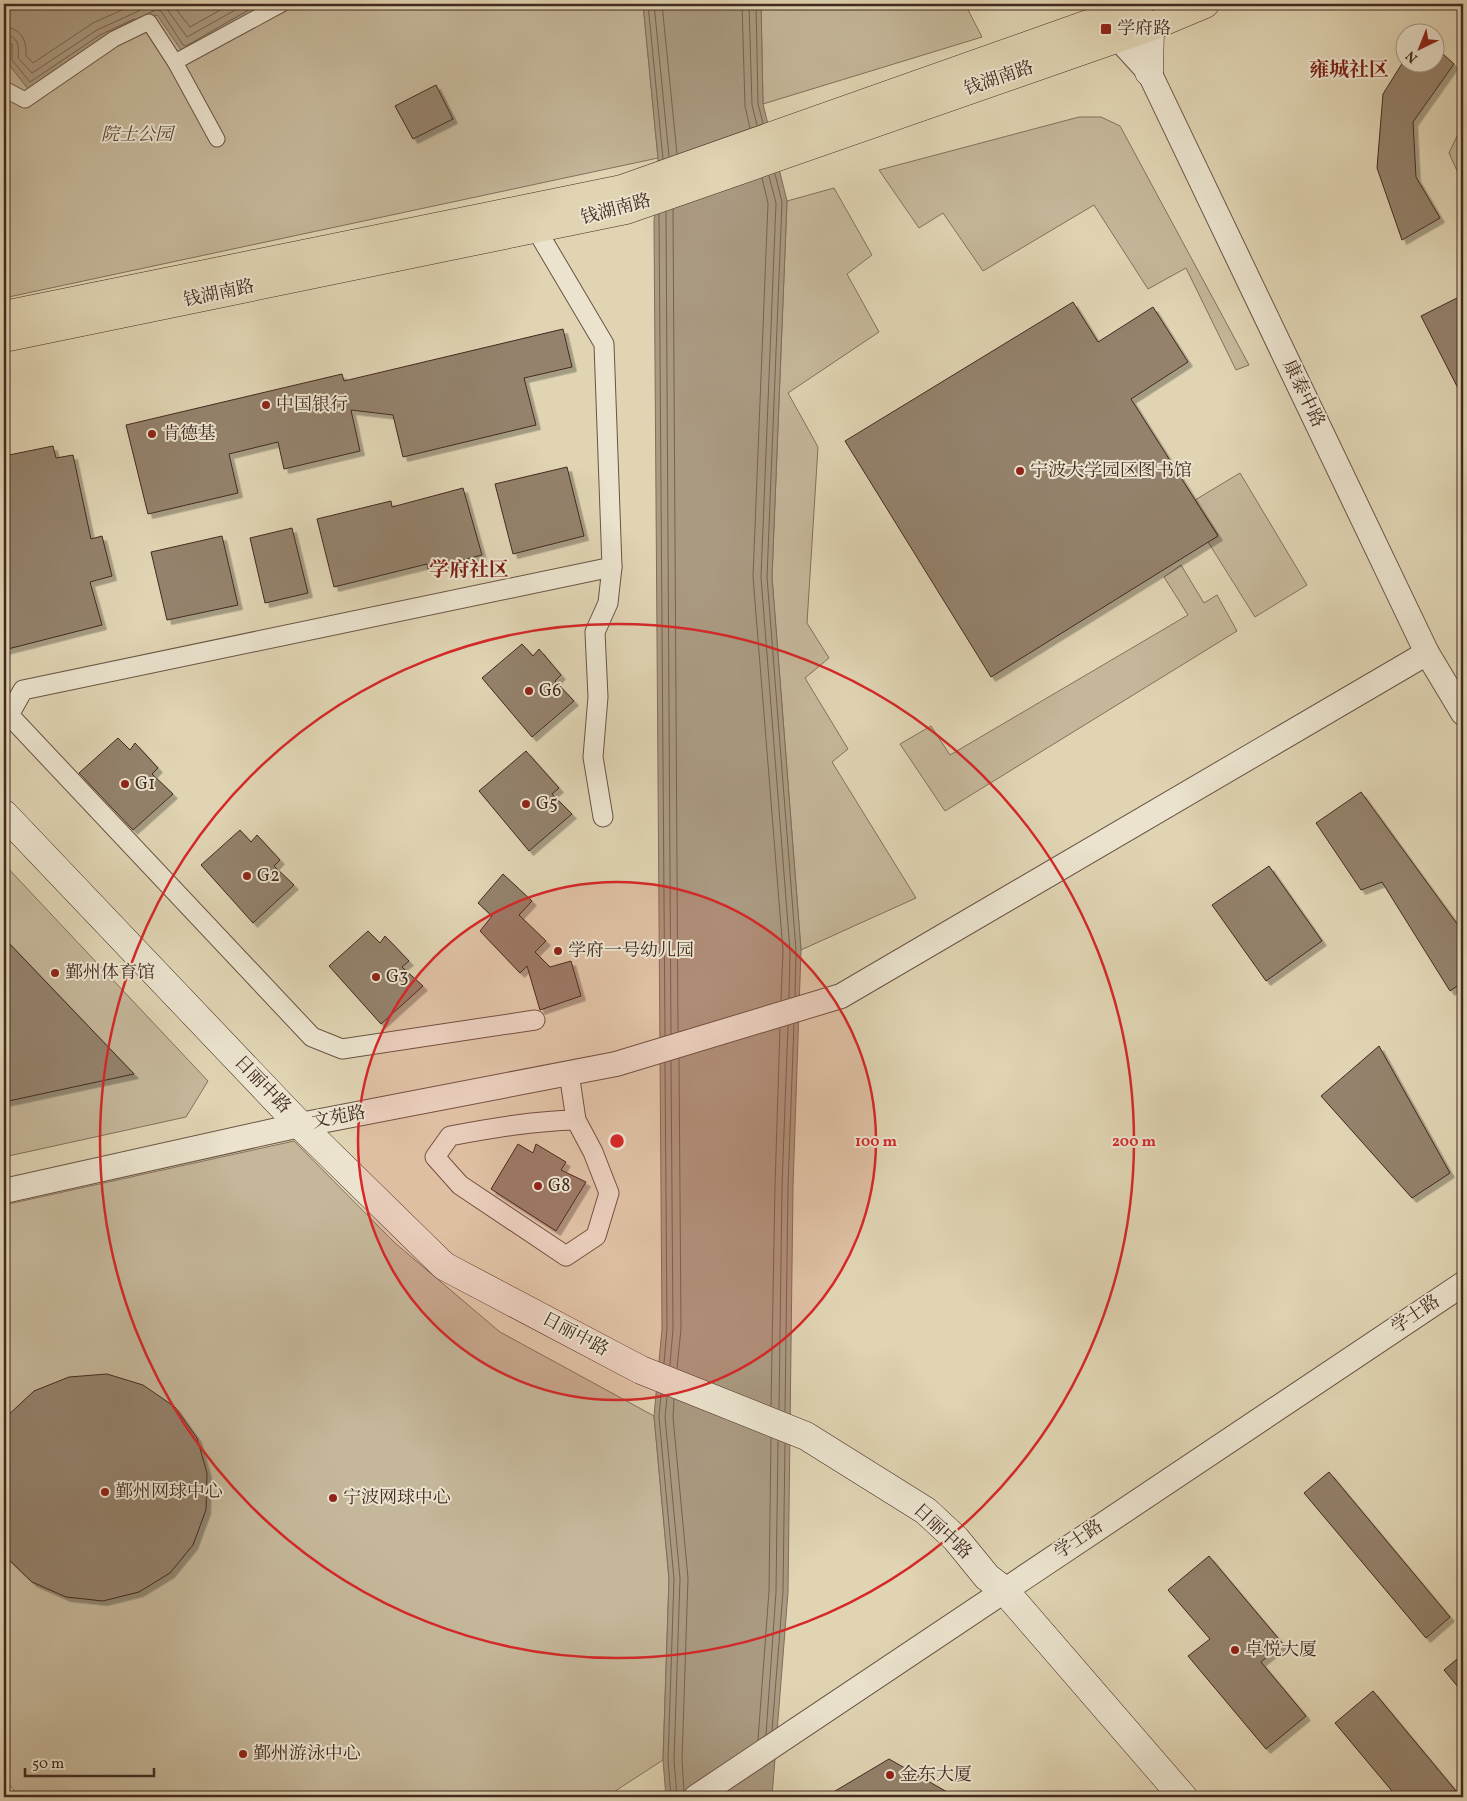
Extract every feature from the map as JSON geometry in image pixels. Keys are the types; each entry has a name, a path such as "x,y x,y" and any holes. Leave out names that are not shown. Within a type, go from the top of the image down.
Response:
{"main road":[{"name":"钱湖南路","path":"4,338 536,229 800,138 1110,19 1142,10 1205,4"},
{"path":"1142,10 1149,72"},
{"name":"钱湖南路","path":"4,315 624,200"},
{"name":"日丽中路","path":"4,814 300,1125 444,1266 641,1370 806,1436 926,1511 956,1539 994,1588 1173,1796"}],"street":[{"path":"176,62 282,4"},
{"name":"康泰中路","path":"1110,19 1149,72 1427,653 1463,713"},
{"path":"4,89 24,100 114,39 149,22 176,62 217,139"},
{"path":"536,229 604,344 612,567 608,603 595,632 598,697 593,757 603,817"},
{"path":"535,1020 342,1048 312,1037 8,715 23,690 612,567"},
{"name":"文苑路","path":"4,1191 300,1125 616,1064 841,996 1427,653"},
{"path":"569,1073 576,1120 593,1152 609,1192 596,1236 566,1256 460,1185 435,1157 450,1136 501,1126 576,1120"},
{"name":"学士路","path":"696,1797 795,1732 994,1588 1463,1284"}],"green space":[{"name":"院士公园","path":"4,4 643,4 658,158 4,298"},
{"path":"761,4 965,4 982,37 763,104"},
{"path":"1079,117 1101,117 1120,126 1249,365 1236,370 1186,268 1148,289 1094,205 983,271 943,213 919,228 879,170"},
{"path":"1463,123 1463,184 1449,153"},
{"path":"834,188 872,255 847,274 879,332 788,393 818,447 807,623 829,658 805,678 848,749 832,762 916,898 801,950 772,577 787,201"},
{"path":"1240,473 1307,585 1255,617 1208,542 1218,535 1195,500"},
{"path":"1181,565 1204,603 1217,595 1237,631 945,811 900,744 931,726 950,755 1188,615 1164,577"},
{"name":"鄞州体育馆","path":"4,864 208,1081 186,1117 4,1157"},
{"name":"宁波网球中心","path":"294,1141 395,1243 500,1332 654,1416 669,1579 663,1760 606,1797 20,1797 4,1779 4,1205"}],"water":[{"path":"4,4 269,4 183,53 157,15 103,40 28,89 6,61 8,47 4,46"},
{"path":"643,4 761,4 763,104 787,201 772,577 801,950 793,1186 788,1592 772,1797 666,1797 663,1760 669,1579 654,1416 662,1329 654,222 658,158"},
{"path":"1278,1793 1305,1797 1256,1797"}],"building":[{"path":"1444,55 1454,64 1413,122 1416,177 1440,218 1402,240 1377,168 1383,94 1397,72 1444,72"},
{"path":"436,85 453,119 413,139 395,106"},
{"path":"1463,295 1463,398 1421,316"},
{"name":"宁波大学园区图书馆","path":"1073,302 1098,342 1153,307 1188,362 1131,399 1218,536 991,677 845,441"},
{"path":"563,329 572,367 524,378 536,425 403,457 393,415 351,410 360,451 284,469 278,442 229,454 238,493 148,514 126,425 342,374 344,381"},
{"path":"53,446 56,458 73,455 91,539 102,536 112,576 90,582 102,625 4,650 4,456"},
{"path":"567,467 584,536 513,554 495,484"},
{"path":"463,488 482,555 428,569 427,564 334,587 317,519 391,501 392,507"},
{"path":"292,528 308,593 265,603 250,538"},
{"path":"222,536 238,605 167,620 151,552"},
{"name":"G6","path":"522,644 533,656 539,649 561,675 555,681 574,701 532,737 482,678"},
{"name":"G1","path":"118,738 130,750 135,743 158,768 152,774 173,794 133,830 79,773"},
{"name":"G5","path":"526,751 559,788 552,794 572,814 529,851 479,791"},
{"path":"1361,792 1463,932 1463,982 1450,991 1382,882 1361,890 1316,823"},
{"name":"G2","path":"240,830 251,842 257,835 280,860 274,866 294,885 253,923 201,865"},
{"path":"1269,866 1322,941 1266,981 1212,905"},
{"path":"503,874 532,901 519,915 546,941 535,952 550,967 571,961 581,996 540,1010 527,966 520,973 480,931 492,916 478,903"},
{"name":"G3","path":"368,931 380,943 385,936 409,961 402,967 423,986 381,1024 329,966"},
{"path":"4,938 134,1074 4,1102"},
{"path":"1379,1046 1450,1173 1412,1198 1321,1096"},
{"name":"G8","path":"518,1144 533,1153 536,1144 566,1162 561,1170 586,1182 556,1231 491,1189"},
{"name":"鄞州网球中心","path":"107,1374 143,1385 175,1407 197,1438 207,1473 206,1510 193,1545 170,1573 139,1592 103,1601 66,1597 32,1582 4,1555 4,1419 34,1391 69,1377"},
{"path":"1329,1472 1450,1617 1426,1638 1304,1493"},
{"name":"卓悦大厦","path":"1209,1556 1283,1644 1261,1662 1306,1716 1266,1749 1188,1656 1210,1639 1168,1590"},
{"path":"1463,1654 1463,1693 1444,1670"},
{"path":"1373,1691 1461,1797 1397,1797 1335,1723"},
{"name":"金东大厦","path":"889,1759 956,1797 825,1797"}],"place":[{"name":"学府路","path":"1106,29"},
{"name":"中国银行","path":"266,405"},
{"name":"肯德基","path":"152,434"},
{"name":"宁波大学园区图书馆","path":"1020,471"},
{"name":"G6","path":"529,691"},
{"name":"G1","path":"125,784"},
{"name":"G5","path":"526,804"},
{"name":"G2","path":"247,876"},
{"name":"学府一号幼儿园","path":"558,951"},
{"name":"鄞州体育馆","path":"55,973"},
{"name":"G3","path":"376,977"},
{"name":"G8","path":"538,1186"},
{"name":"鄞州网球中心","path":"105,1492"},
{"name":"宁波网球中心","path":"333,1498"},
{"name":"卓悦大厦","path":"1235,1650"},
{"name":"鄞州游泳中心","path":"243,1754"},
{"name":"金东大厦","path":"890,1775"}],"district":[{"name":"雍城社区","path":"1349,71"},
{"name":"学府社区","path":"469,571"}]}
